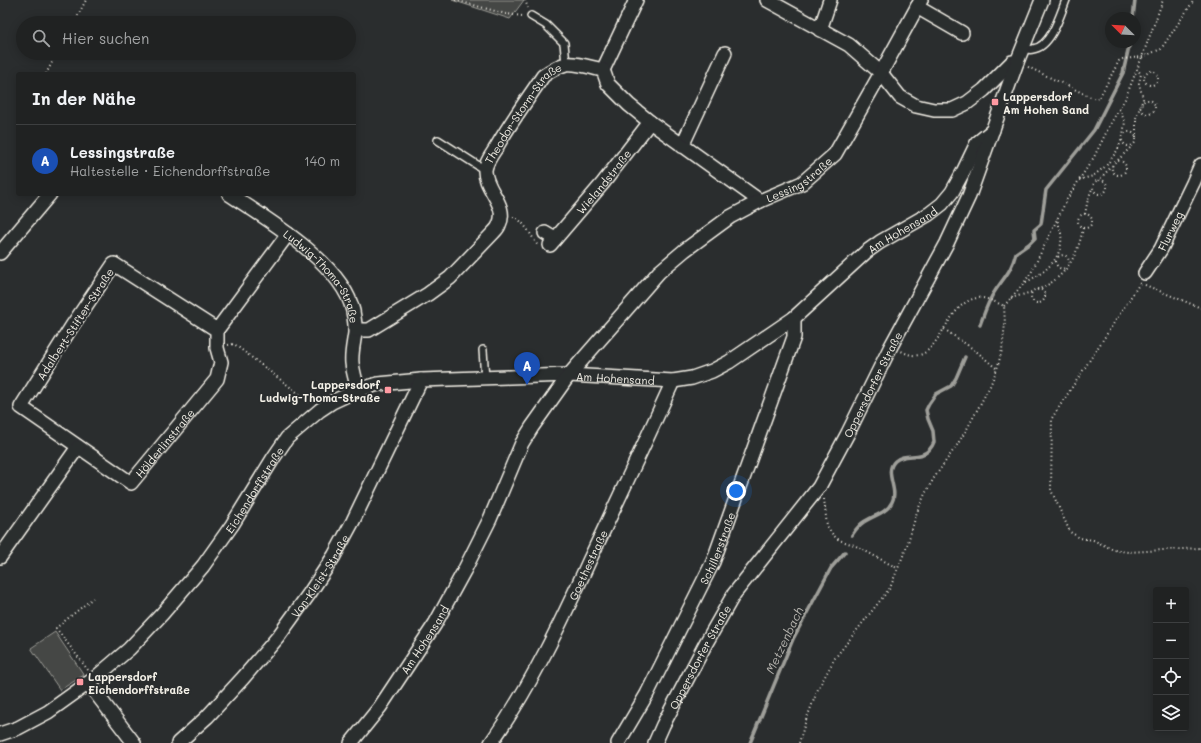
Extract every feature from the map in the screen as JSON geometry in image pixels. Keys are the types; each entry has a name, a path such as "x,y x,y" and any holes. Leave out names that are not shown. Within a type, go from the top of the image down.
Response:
{"street":[{"path":"636,0 603,70 608,84 629,105 650,122 760,201"},
{"path":"767,0 849,45 881,73 900,97 916,106 934,110 952,110 967,103 984,90 1012,62 1018,62"},
{"path":"820,30 830,0"},
{"name":"Oppersdorfer Straße","path":"655,743 699,657 734,594 819,487 848,433 891,346 958,220 969,196 1042,0"},
{"path":"919,3 962,33"},
{"name":"Lessingstraße","path":"569,376 660,272 685,250 730,217 760,201 802,182 835,154 919,3"},
{"path":"682,146 724,53"},
{"name":"Theodor-Storm-Straße","path":"355,330 369,330 428,294 450,278 500,225 502,215 500,206 487,180 485,170 489,159 502,137 543,76 566,64 603,70"},
{"name":"Wielandstraße","path":"550,239 603,183 650,122"},
{"name":"Am Hohensand","path":"351,743 380,706 435,624 490,519 522,443 532,426 569,376 673,381 692,378 712,371 729,362 794,318 866,252 880,242 929,214 942,204 956,186 977,143 993,130"},
{"name":"Flurweg","path":"1142,278 1161,249 1201,165"},
{"path":"0,253 48,196"},
{"name":"Ludwig-Thoma-Straße","path":"232,196 288,234 324,264 338,280 347,294 352,310 355,330 352,362 358,390"},
{"path":"217,330 288,234"},
{"name":"Adalbert-Stifter-Straße","path":"78,447 21,407 72,326 114,264 217,330"},
{"name":"Schillerstraße","path":"618,743 647,694 713,562 794,337 794,318"},
{"name":"Hölderlinstraße","path":"78,447 131,483 217,379 221,362 217,348 217,330"},
{"name":"Eichendorffstraße","path":"0,734 18,728 48,712 91,681 129,649 162,614 192,578 232,525 274,457 288,438 320,410 332,402 358,390 378,384 421,380 569,376"},
{"name":"Von-Kleist-Straße","path":"178,743 244,678 278,637 309,594 334,556 353,521 421,380"},
{"name":"Goethestraße","path":"491,743 517,703 543,658 673,381"},
{"path":"2,549 78,447"},
{"path":"91,681 134,743"}],"lane":[{"path":"1023,48 1034,49 1043,45 1050,37 1066,0"},
{"path":"531,16 546,24 564,43 566,64"},
{"path":"438,140 485,170"},
{"path":"483,350 485,379"}],"path":[{"path":"78,16 86,0"},
{"path":"455,0 506,14 531,16"},
{"path":"799,743 818,689 835,658 890,588 917,512 925,494 980,406 997,369 1002,350 1005,324 1004,306 1024,283 1032,271 1067,199 1094,157 1130,88 1163,0"},
{"path":"1018,62 1095,99 1099,98 1119,61 1123,59 1142,57 1161,49 1194,0"},
{"path":"47,72 53,60"},
{"path":"1083,228 1079,225 1078,220 1085,214 1088,199 1094,184 1136,142 1136,118 1143,99 1139,83 1143,75 1148,72 1155,72 1158,76 1157,81 1154,84 1147,84 1143,75 1138,70"},
{"path":"1145,100 1149,100 1154,105 1154,110 1151,114 1144,113 1141,109 1141,104 1145,100"},
{"path":"1119,109 1124,122 1123,138 1125,145 1132,146"},
{"path":"1078,180 1093,176 1106,166 1118,151 1126,133 1130,132 1134,134 1136,138"},
{"path":"1113,165 1112,170 1115,174 1120,175 1124,173 1126,168 1125,164 1121,161 1117,161"},
{"path":"1093,188 1094,192 1098,194 1103,194 1106,190 1107,186 1104,182 1100,180 1098,181"},
{"path":"1083,228 1087,228 1092,223 1091,217 1085,214"},
{"path":"517,218 522,222 540,248 550,239"},
{"path":"1024,283 1039,276 1049,268 1056,259 1060,248 1061,233 1057,218"},
{"path":"1010,298 1033,292 1047,286 1057,279 1077,252 1083,228"},
{"path":"1056,259 1062,255 1066,256 1069,259 1068,266"},
{"path":"1056,259 1056,264 1058,267 1063,269 1068,266"},
{"path":"1201,308 1142,278 1052,418 1051,490 1070,532 1080,538 1093,540 1114,550 1128,552 1201,548"},
{"path":"1033,292 1031,296 1033,300 1036,303 1041,303 1045,296 1043,291 1037,290"},
{"path":"891,346 909,355 920,355 930,348 953,315 962,305 976,298 987,299 1004,306"},
{"path":"944,329 976,351 997,369"},
{"path":"217,348 234,344 320,410"},
{"path":"819,487 825,500 825,518 827,526 833,535 839,540 854,545 897,568"},
{"path":"91,681 56,628 93,598"}],"shaded area":[{"path":"452,0 524,0 510,19"},
{"path":"55,632 84,675 60,690 31,648"}],"waterway":[{"name":"Metzenbach","path":"1134,12 1135,0"},
{"name":"Metzenbach","path":"980,325 990,299 1010,269 1016,253 1035,238 1034,230 1041,224 1046,190 1094,130 1123,73 1129,48"},
{"name":"Metzenbach","path":"852,535 860,525 868,519 882,513 892,502 894,492 890,470 895,461 903,457 921,455 932,446 934,442 933,431 926,410 936,394 951,386 965,357"},
{"name":"Metzenbach","path":"750,743 793,639 831,568 845,552"}],"place":[{"name":"Lappersdorf Am Hohen Sand","path":"995,102"},
{"name":"Lessingstraße","path":"527,385"},
{"name":"Lappersdorf Ludwig-Thoma-Straße","path":"388,390"},
{"name":"Lappersdorf Eichendorffstraße","path":"80,682"}]}
